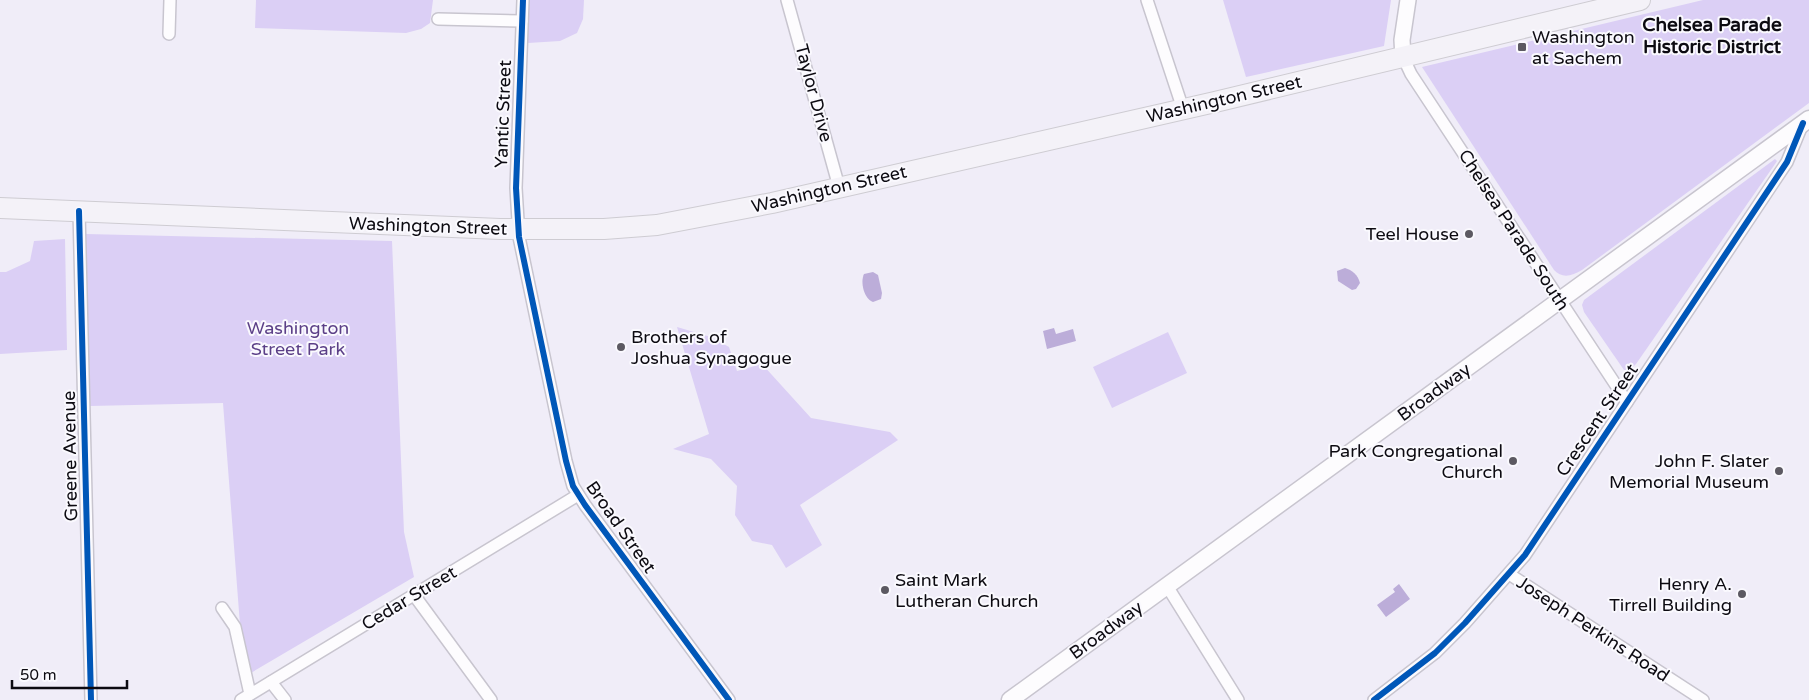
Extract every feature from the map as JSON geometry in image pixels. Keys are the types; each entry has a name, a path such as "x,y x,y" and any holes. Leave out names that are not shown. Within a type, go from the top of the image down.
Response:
{"highway":[{"name":"Washington Street","path":"0,208 518,230 604,229 657,224 760,205 1183,109 1403,57 1604,4 1640,0"}],"main road":[{"name":"Broadway","path":"1010,700 1806,121"}],"street":[{"path":"169,34 170,0"},
{"name":"Yantic Street","path":"518,230 516,188 523,0"},
{"name":"Taylor Drive","path":"787,0 839,187"},
{"path":"1147,0 1183,109"},
{"path":"1403,57 1402,40 1408,0"},
{"path":"438,19 522,21"},
{"name":"Chelsea Parade South","path":"1403,57 1407,68 1627,402"},
{"name":"Crescent Street","path":"1374,700 1435,653 1509,574 1533,543 1787,162 1806,121"},
{"name":"Greene Avenue","path":"79,211 91,700"},
{"name":"Broad Street","path":"518,230 570,479 578,495 729,700"},
{"name":"Cedar Street","path":"246,697 578,495"},
{"name":"Joseph Perkins Road","path":"1509,574 1703,700"},
{"path":"1166,586 1238,700"},
{"path":"414,595 491,700"},
{"path":"222,608 235,627 246,697"},
{"path":"271,682 285,700"}],"green space":[{"path":"256,0 433,0 430,23 421,29 406,33 255,28"},
{"path":"528,0 584,0 583,19 577,33 560,41 528,43"},
{"path":"1223,0 1391,0 1384,46 1246,77"},
{"path":"1703,0 1809,0 1809,103 1582,270 1571,275 1560,275 1554,270 1422,67"},
{"path":"1775,159 1777,161 1775,164 1636,364 1630,370 1624,370 1584,312 1582,305 1584,300"},
{"name":"Washington Street Park","path":"86,234 392,241 404,532 414,577 244,677 223,403 90,406"},
{"path":"65,239 67,350 0,354 0,272 6,272 30,261 34,241"},
{"path":"677,327 711,337 729,347 737,371 762,364 811,418 890,432 898,440 800,505 822,545 786,568 772,545 752,541 735,515 737,486 711,459 673,449 709,434"},
{"path":"1168,332 1187,373 1112,408 1093,367"}],"shaded area":[{"path":"1345,268 1358,278 1360,283 1356,289 1352,290 1338,281 1337,271"},
{"path":"873,272 878,275 882,293 881,299 873,302 865,294 862,281 864,274"},
{"path":"1054,328 1056,334 1073,329 1076,341 1047,349 1043,331"},
{"path":"1399,584 1410,599 1386,617 1377,605 1395,592 1393,589"}],"cycle path":[{"path":"523,0 516,188 519,237 566,461 573,486 729,700"},
{"path":"1374,700 1435,653 1465,623 1525,555 1787,162 1803,123"},
{"path":"79,211 91,700"}],"place":[{"name":"Washington at Sachem","path":"1522,47"},
{"name":"Teel House","path":"1469,234"},
{"name":"Brothers of Joshua Synagogue","path":"621,347"},
{"name":"Park Congregational Church","path":"1513,461"},
{"name":"John F. Slater Memorial Museum","path":"1779,471"},
{"name":"Saint Mark Lutheran Church","path":"885,590"},
{"name":"Henry A. Tirrell Building","path":"1742,594"}],"district":[{"name":"Chelsea Parade Historic District","path":"1712,36"}]}
